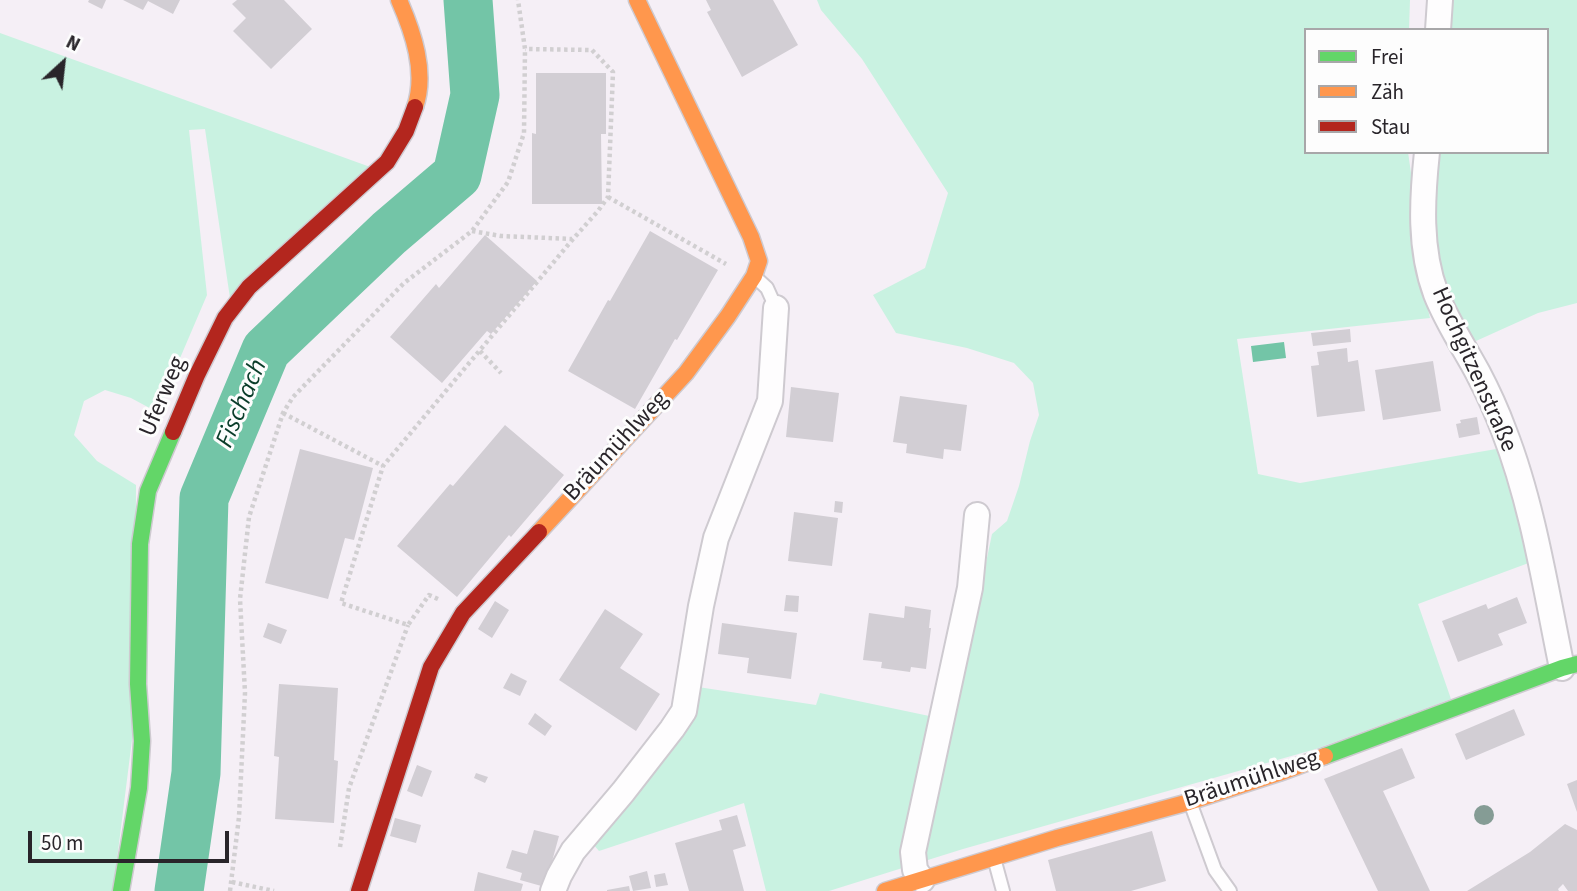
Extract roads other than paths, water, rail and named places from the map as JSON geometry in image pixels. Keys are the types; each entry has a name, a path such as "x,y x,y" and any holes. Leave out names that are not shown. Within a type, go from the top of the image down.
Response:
{"street":[{"name":"Uferweg","path":"121,891 140,776 140,544 148,491 197,375 225,318 249,287 387,162 406,131 417,100 419,65 409,23 399,0"},
{"path":"637,0 751,237 759,261 754,276"},
{"path":"1438,28 1440,0"},
{"name":"Hochgitzenstraße","path":"1427,154 1422,204 1427,260 1436,292 1453,330 1479,374 1504,431 1524,492 1570,666"},
{"name":"Bräumühlweg","path":"359,891 431,667 463,613 686,373 754,276"},
{"path":"553,891 573,852 624,792 684,711 701,606 716,538 770,401 776,308"},
{"path":"922,880 915,870 912,852 970,588 977,515"},
{"name":"Bräumühlweg","path":"885,891 1279,773 1570,666"}],"lane":[{"path":"754,276 767,288 776,308"},
{"path":"1189,802 1215,870 1230,891"},
{"path":"994,857 1003,891"}],"waterway":[{"name":"Fischach","path":"179,891 196,773 204,498 266,350 389,233 457,175 475,95 468,0"}]}
